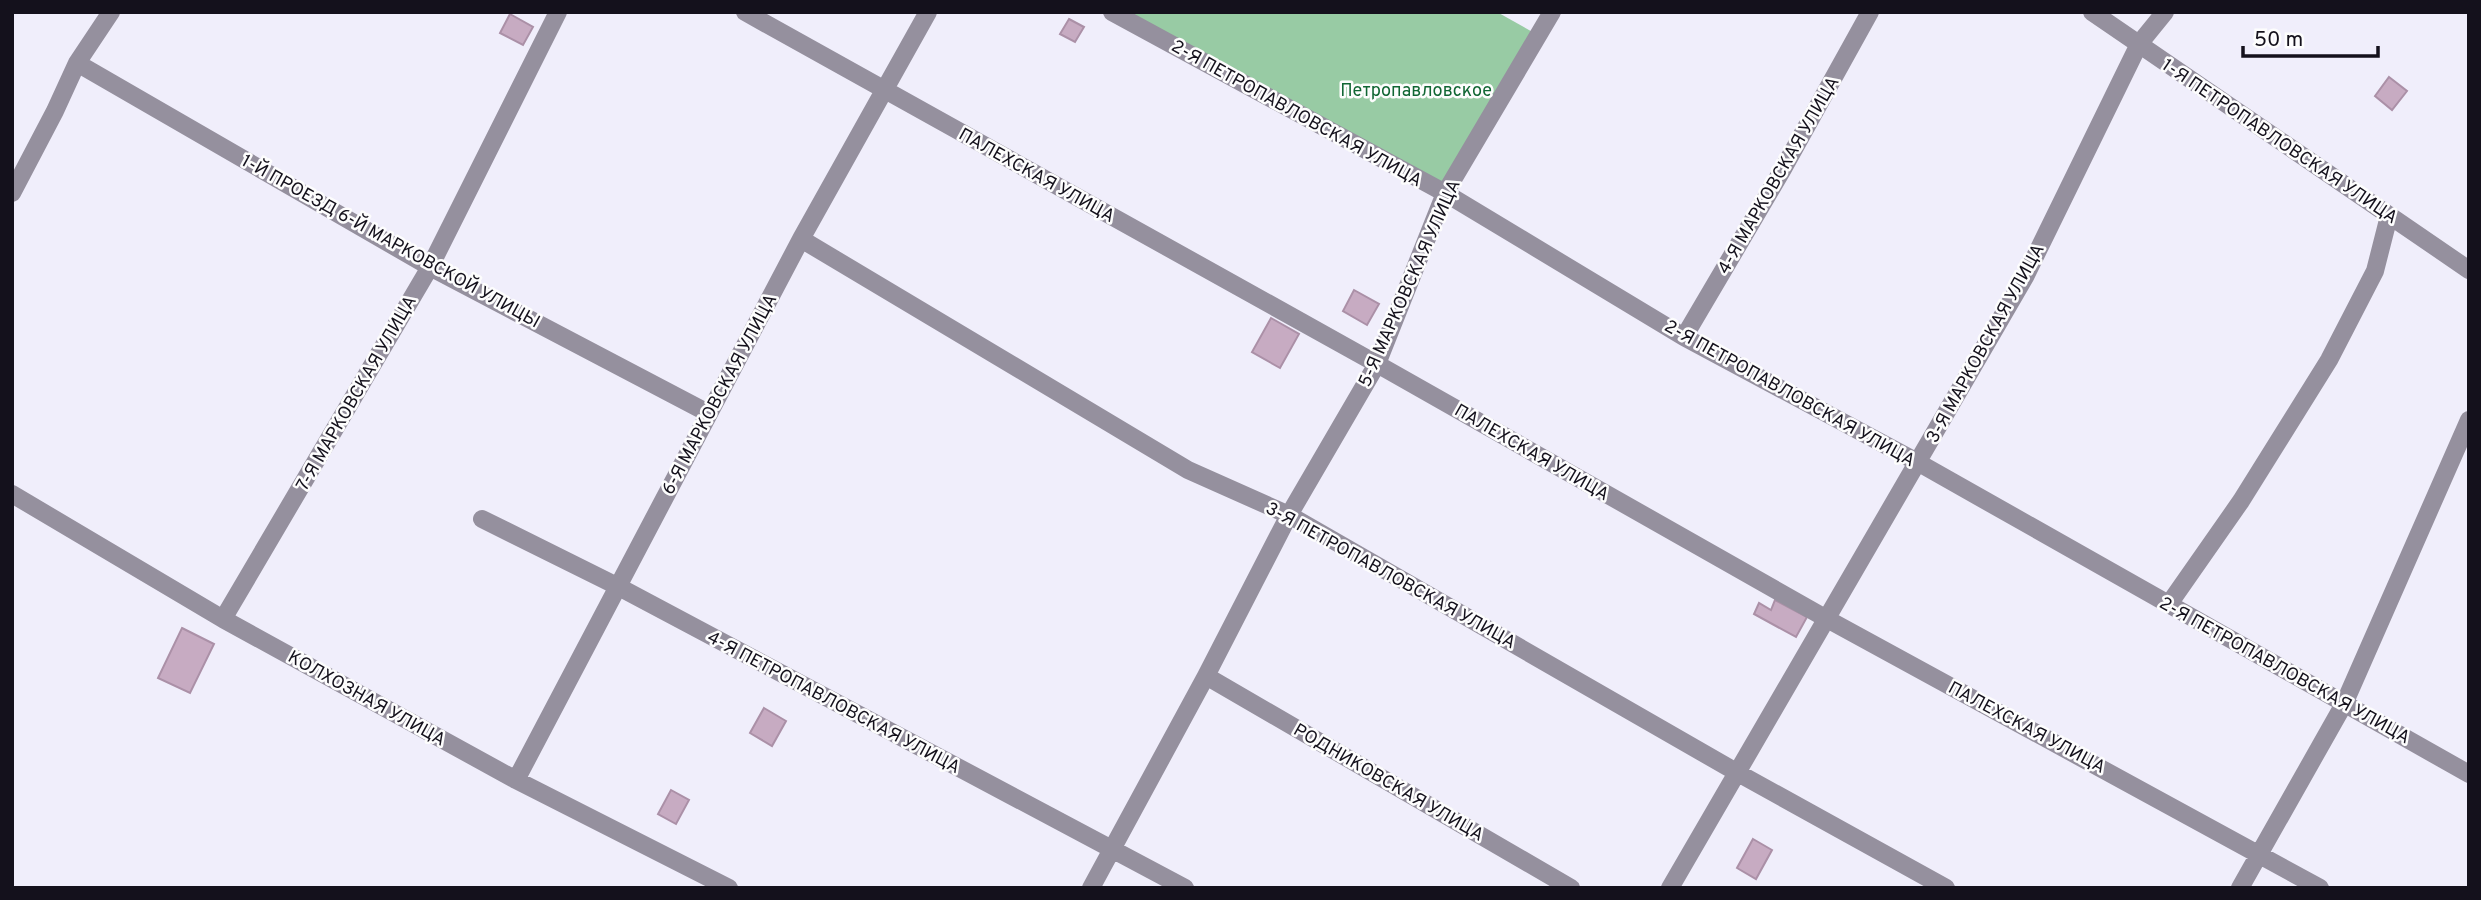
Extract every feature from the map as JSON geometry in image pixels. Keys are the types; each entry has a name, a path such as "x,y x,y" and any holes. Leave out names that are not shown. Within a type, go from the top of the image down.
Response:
{"street":[{"path":"12,192 77,63 110,12"},
{"name":"7-Я МАРКОВСКАЯ УЛИЦА","path":"223,619 430,267 558,12"},
{"name":"ПАЛЕХСКАЯ УЛИЦА","path":"745,12 1377,364 1827,619 2320,888"},
{"name":"6-Я МАРКОВСКАЯ УЛИЦА","path":"516,780 801,239 928,12"},
{"name":"2-Я ПЕТРОПАВЛОВСКАЯ УЛИЦА","path":"1112,12 1446,193 1684,337 1919,463 2469,774"},
{"name":"5-Я МАРКОВСКАЯ УЛИЦА","path":"1091,888 1206,676 1289,515 1377,364 1446,193 1552,12"},
{"name":"4-Я МАРКОВСКАЯ УЛИЦА","path":"1684,337 1783,169 1870,12"},
{"name":"1-Я ПЕТРОПАВЛОВСКАЯ УЛИЦА","path":"2092,12 2469,270"},
{"name":"3-Я МАРКОВСКАЯ УЛИЦА","path":"1670,888 2025,277 2139,44 2165,12"},
{"name":"1-Й ПРОЕЗД 6-Й МАРКОВСКОЙ УЛИЦЫ","path":"77,63 430,267 708,413"},
{"path":"2169,604 2241,501 2329,360 2375,271 2389,216"},
{"name":"3-Я ПЕТРОПАВЛОВСКАЯ УЛИЦА","path":"801,239 1188,470 1289,515 1738,773 1946,888"},
{"path":"2239,888 2344,704 2469,420"},
{"name":"КОЛХОЗНАЯ УЛИЦА","path":"12,494 223,619 516,780 729,888"},
{"name":"4-Я ПЕТРОПАВЛОВСКАЯ УЛИЦА","path":"482,519 617,586 1185,888"},
{"name":"РОДНИКОВСКАЯ УЛИЦА","path":"1206,676 1571,888"}],"green space":[{"name":"Петропавловское","path":"1112,12 1497,12 1538,35 1445,193"}],"building":[{"path":"510,14 533,27 523,45 500,33"},
{"path":"1069,19 1084,27 1075,42 1060,34"},
{"path":"2389,77 2407,91 2392,110 2375,96"},
{"path":"1354,290 1379,304 1367,325 1343,311"},
{"path":"1271,318 1299,334 1280,368 1252,352"},
{"path":"1775,600 1807,617 1796,637 1754,614 1759,603 1771,610"},
{"path":"182,628 214,644 190,693 158,678"},
{"path":"764,708 786,721 772,746 750,733"},
{"path":"671,790 689,800 676,824 658,814"},
{"path":"1753,839 1772,850 1756,879 1737,868"}]}
